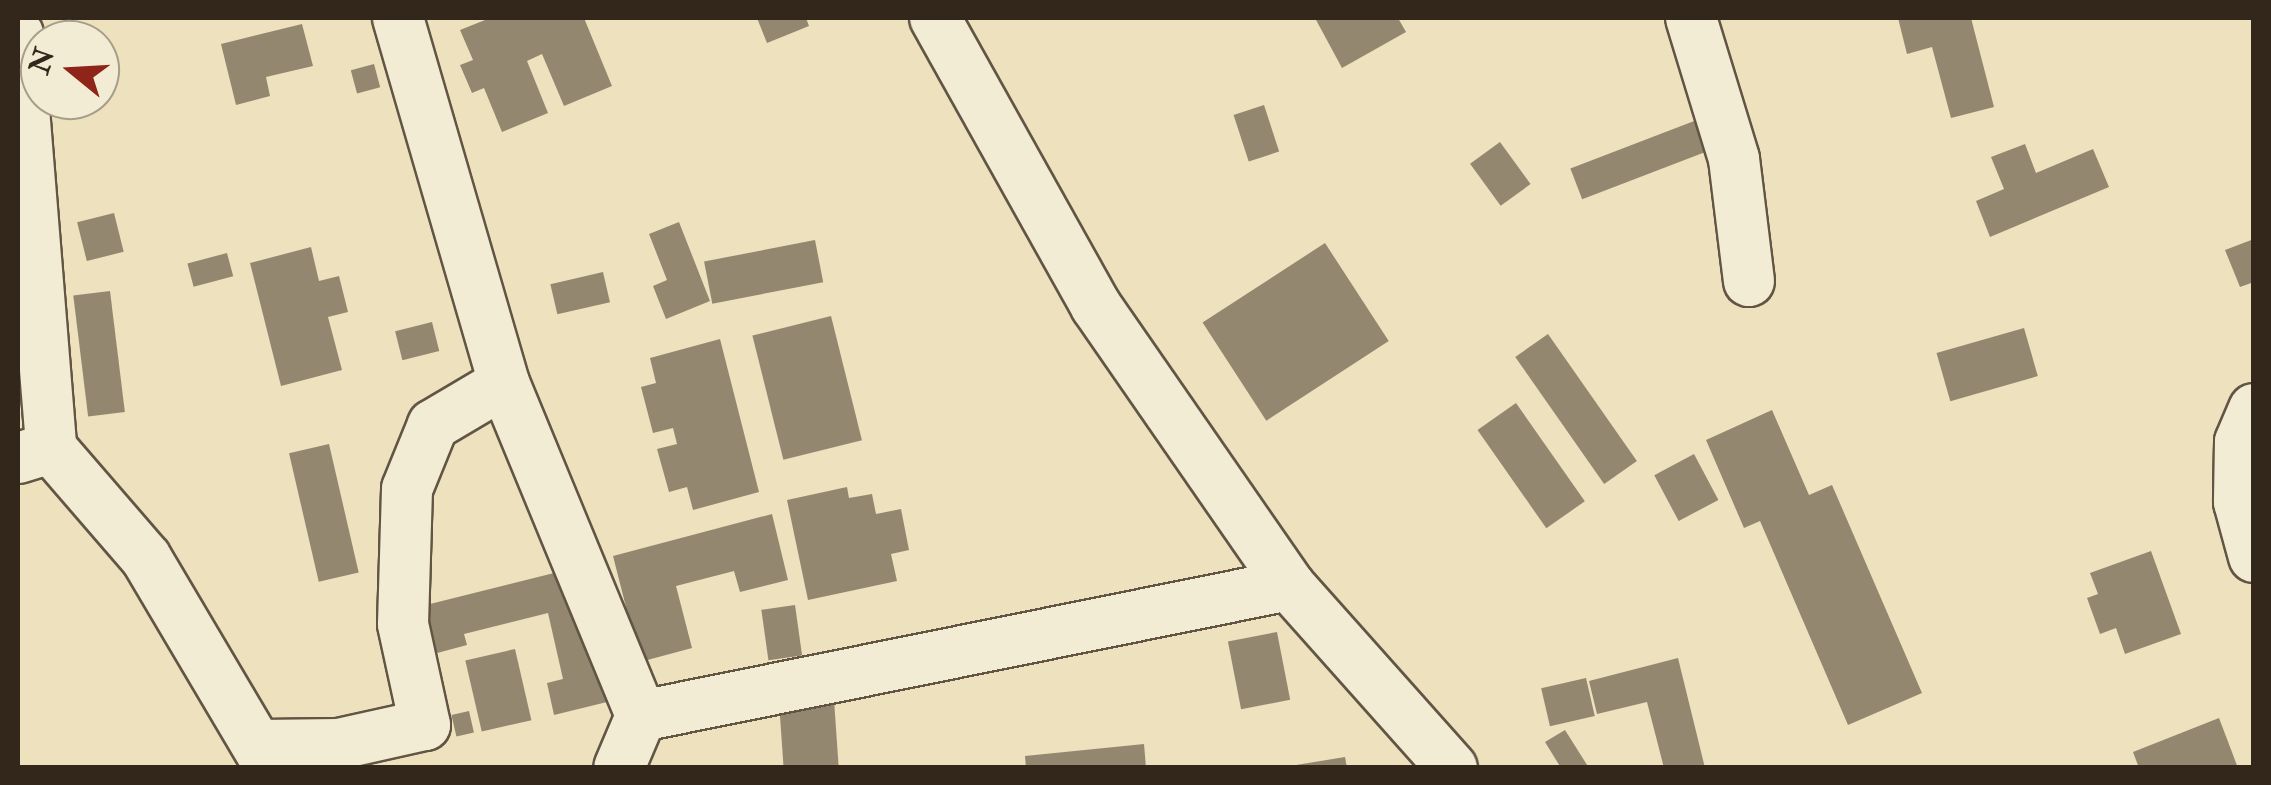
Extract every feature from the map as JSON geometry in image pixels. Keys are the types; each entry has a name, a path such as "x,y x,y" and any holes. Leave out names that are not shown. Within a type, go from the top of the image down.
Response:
{"street":[{"path":"18,26 28,18"},
{"path":"18,26 57,18"},
{"path":"398,18 504,383 641,716 619,768"},
{"path":"935,18 1096,306 1289,585 1452,768"},
{"path":"1691,18 1734,159 1749,280"},
{"path":"18,34 34,453 146,558 265,756 425,725 403,624 407,490 432,425 504,383"},
{"path":"2254,409 2240,442 2239,502 2254,557"},
{"path":"641,716 1289,585"}],"building":[{"path":"490,18 584,18 612,86 564,106 542,54 527,61 548,113 502,132 484,88 472,93 460,65 473,60 460,30"},
{"path":"757,18 806,18 809,26 767,43"},
{"path":"1315,18 1398,18 1406,32 1342,68"},
{"path":"1898,18 1971,18 1994,107 1951,118 1932,47 1907,54"},
{"path":"302,24 313,66 266,77 270,96 236,105 221,44"},
{"path":"374,64 380,87 357,93 351,70"},
{"path":"1264,105 1279,152 1249,161 1234,115"},
{"path":"1702,118 1714,149 1582,199 1570,169"},
{"path":"1500,142 1531,184 1501,206 1470,164"},
{"path":"2025,144 2036,173 2093,149 2109,187 1990,237 1976,201 2004,189 1991,157"},
{"path":"114,213 124,252 87,261 77,222"},
{"path":"679,222 710,301 666,319 653,286 667,280 649,234"},
{"path":"2254,239 2254,282 2240,287 2225,250"},
{"path":"815,240 823,282 712,304 704,262"},
{"path":"1325,243 1389,341 1266,421 1203,323"},
{"path":"311,247 319,281 339,276 348,312 328,317 342,370 281,386 250,263"},
{"path":"227,253 233,276 194,287 187,264"},
{"path":"603,272 610,302 557,314 550,284"},
{"path":"110,291 125,412 88,417 73,296"},
{"path":"831,316 862,440 783,460 752,336"},
{"path":"432,322 439,351 402,360 395,331"},
{"path":"2024,328 2038,376 1950,401 1937,353"},
{"path":"1548,334 1637,461 1604,484 1515,357"},
{"path":"720,339 759,492 693,510 687,487 669,492 657,449 677,444 673,428 653,433 641,387 656,383 650,358"},
{"path":"1516,403 1585,501 1546,528 1477,430"},
{"path":"1772,410 1809,495 1832,485 1922,693 1848,725 1760,521 1744,528 1706,440"},
{"path":"329,444 359,573 319,582 289,453"},
{"path":"1694,454 1718,500 1679,521 1654,475"},
{"path":"847,487 849,498 872,494 876,514 901,509 909,550 891,554 897,581 808,600 787,500"},
{"path":"772,514 788,580 740,592 734,571 676,586 692,648 640,662 613,556"},
{"path":"2151,551 2181,634 2125,654 2116,628 2100,634 2087,598 2098,594 2090,573"},
{"path":"574,568 607,702 554,715 547,683 563,679 548,613 464,634 467,645 426,656 414,608"},
{"path":"795,605 802,656 768,660 761,610"},
{"path":"1277,632 1290,700 1241,709 1228,642"},
{"path":"515,649 531,720 482,732 465,660"},
{"path":"1678,658 1705,768 1664,768 1647,702 1597,714 1589,681"},
{"path":"1586,678 1595,716 1550,726 1541,688"},
{"path":"834,700 839,768 784,768 779,704"},
{"path":"469,711 474,732 456,736 451,715"},
{"path":"2219,718 2238,768 2139,768 2133,752"},
{"path":"1565,730 1589,768 1561,768 1545,742"},
{"path":"1144,744 1146,768 1026,768 1025,756"},
{"path":"1345,757 1347,768 1296,765"}]}
